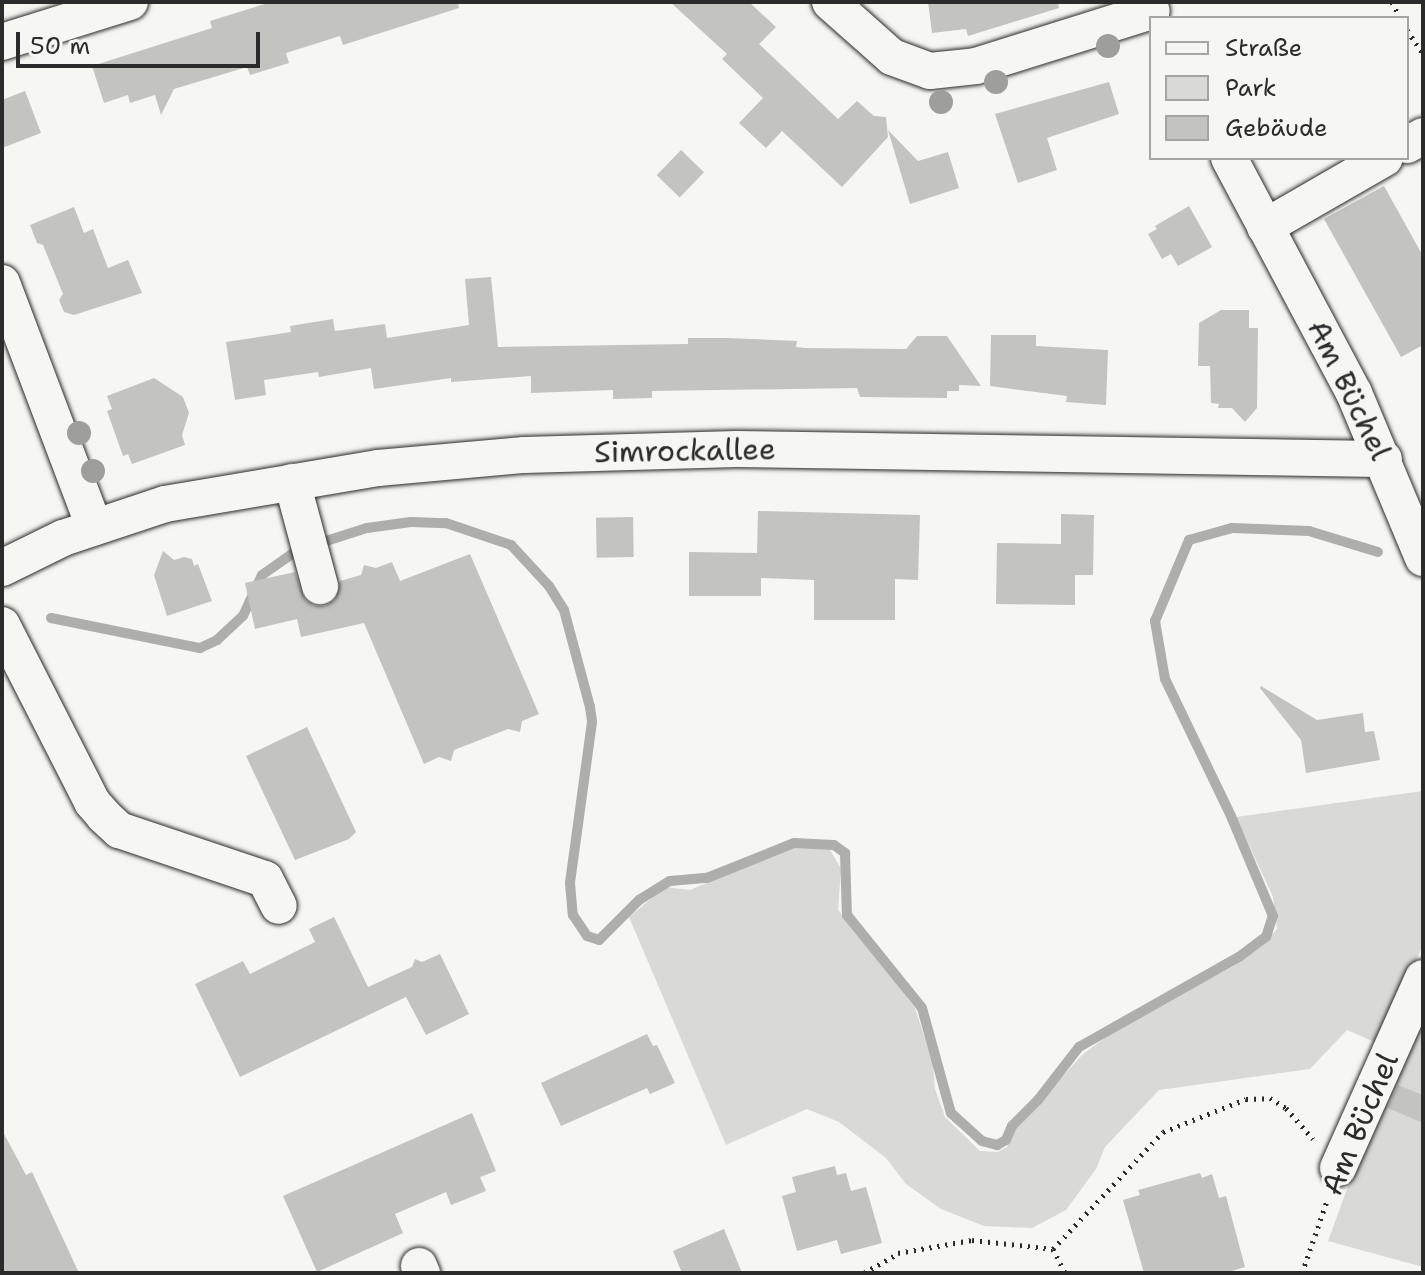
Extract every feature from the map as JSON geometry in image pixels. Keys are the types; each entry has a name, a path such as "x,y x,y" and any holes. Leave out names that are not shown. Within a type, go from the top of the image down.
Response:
{"street":[{"path":"2,42 130,2"},
{"path":"830,2 892,57 930,71 976,66 1153,10"},
{"name":"Am Büchel","path":"1230,160 1354,393 1423,558"},
{"path":"1265,227 1382,160"},
{"path":"2,283 94,527"},
{"name":"Simrockallee","path":"2,568 94,527 165,504 292,482 449,461 650,449 1384,459"},
{"path":"292,482 320,586"},
{"path":"2,625 92,802 104,816 119,830 265,879 279,906"},
{"name":"Am Büchel","path":"1338,1168 1423,978"}],"path":[{"path":"1409,33 1423,54"},
{"path":"1053,1249 1163,1132 1246,1099 1270,1098 1286,1108 1338,1168"},
{"name":"Am Büchel","path":"1302,1273 1338,1168"},
{"path":"864,1273 898,1253 972,1240 1053,1249"},
{"path":"1053,1249 1065,1273"}],"green space":[{"path":"1423,791 1423,945 1379,1044 1347,1030 1310,1069 1159,1090 1105,1147 1096,1169 1066,1210 1032,1228 984,1226 941,1209 906,1184 886,1158 839,1122 807,1109 726,1145 629,917 665,887 690,890 791,847 829,848 841,869 838,910 915,1008 933,1063 935,1089 945,1117 980,1151 998,1152 1007,1147 1013,1130 1082,1055 1125,1023 1232,967 1261,946 1277,929 1273,897 1236,817"},
{"path":"1423,1004 1423,1267 1328,1241 1373,1118"}],"building":[{"path":"271,2 458,2 459,8 343,45 340,36 286,53 289,63 250,75 247,67 174,89 161,115 155,95 130,103 128,95 104,103 92,66 212,28 210,21"},
{"path":"670,2 749,2 776,27 759,44 838,119 857,101 874,116 886,117 888,137 842,187 782,131 766,148 739,123 763,98 722,59 727,54"},
{"path":"928,2 1058,2 1059,8 968,36 966,29 932,33"},
{"path":"1109,82 1119,114 1047,138 1057,170 1018,183 995,114"},
{"path":"25,91 41,133 2,148 2,100"},
{"path":"888,130 918,161 948,152 959,188 910,204"},
{"path":"681,150 704,172 680,197 657,175"},
{"path":"1384,186 1423,256 1423,345 1401,357 1324,219"},
{"path":"1189,206 1212,247 1178,266 1171,254 1162,259 1148,234 1157,229 1155,226"},
{"path":"74,207 84,233 93,229 108,268 128,260 142,293 74,315 64,312 59,300 63,294 43,245 37,243 30,225"},
{"path":"491,277 498,347 688,344 688,338 728,338 797,341 796,347 805,348 906,349 917,336 947,336 981,386 959,385 959,391 947,391 947,398 860,397 857,388 652,391 652,398 613,399 613,390 531,393 531,376 451,382 451,378 374,389 371,368 319,377 318,372 264,380 266,395 235,400 226,342 291,332 290,326 333,319 335,331 385,324 387,338 469,325 465,279"},
{"path":"1221,310 1249,310 1249,328 1258,328 1257,408 1245,422 1232,408 1218,408 1219,404 1211,403 1210,366 1198,366 1199,323"},
{"path":"991,335 1036,335 1036,346 1108,350 1106,405 1066,402 1067,396 990,386"},
{"path":"154,378 183,397 189,413 182,435 185,445 132,464 128,454 123,456 107,411 112,409 107,396"},
{"path":"758,511 920,515 918,580 895,579 895,620 814,620 814,580 761,578 761,596 689,596 689,552 757,553"},
{"path":"1061,514 1094,515 1093,575 1075,575 1075,605 996,604 997,543 1061,544"},
{"path":"633,517 634,557 597,558 596,518"},
{"path":"163,551 174,560 184,557 192,559 194,566 198,564 212,601 167,616 154,575"},
{"path":"470,554 539,714 522,721 520,732 508,729 454,750 451,761 439,757 424,764 364,623 301,637 297,619 255,629 245,583 295,572 305,600 314,606 325,606 335,600 340,581 361,575 364,565 376,568 392,562 400,581"},
{"path":"1261,686 1317,720 1363,713 1365,732 1374,731 1380,760 1306,773 1301,740"},
{"path":"307,727 356,832 349,839 295,860 246,756"},
{"path":"334,917 368,987 412,967 415,959 422,962 440,954 469,1014 426,1035 406,997 240,1077 195,984 243,961 250,974 315,942 309,929"},
{"path":"647,1034 653,1046 657,1045 675,1083 650,1094 647,1088 561,1126 541,1083"},
{"path":"1398,1085 1423,1095 1423,1123 1388,1108"},
{"path":"472,1113 496,1171 480,1177 486,1191 451,1205 446,1192 395,1214 403,1233 317,1272 283,1196"},
{"path":"2,1130 26,1175 32,1172 79,1273 2,1273"},
{"path":"835,1166 837,1175 846,1173 851,1191 866,1187 882,1243 841,1254 837,1240 797,1251 782,1196 796,1192 792,1177"},
{"path":"1200,1173 1202,1178 1212,1174 1219,1198 1226,1196 1245,1267 1225,1273 1144,1273 1123,1200 1140,1195 1138,1190"},
{"path":"724,1229 742,1273 682,1273 673,1251"}],"waterway":[{"path":"51,618 200,648 217,640 243,616 262,575 293,553 320,543 367,528 411,522 446,523 511,545 549,586 564,610 590,707 592,722 570,883 573,915 587,936 599,940 639,900 670,881 707,878 794,843 834,845 845,853 847,915 922,1008 951,1113 982,1141 997,1145 1006,1140 1012,1126 1038,1100 1079,1047 1239,957 1266,937 1273,916 1231,816 1165,679 1155,621 1189,540 1232,528 1309,531 1378,552"}]}
